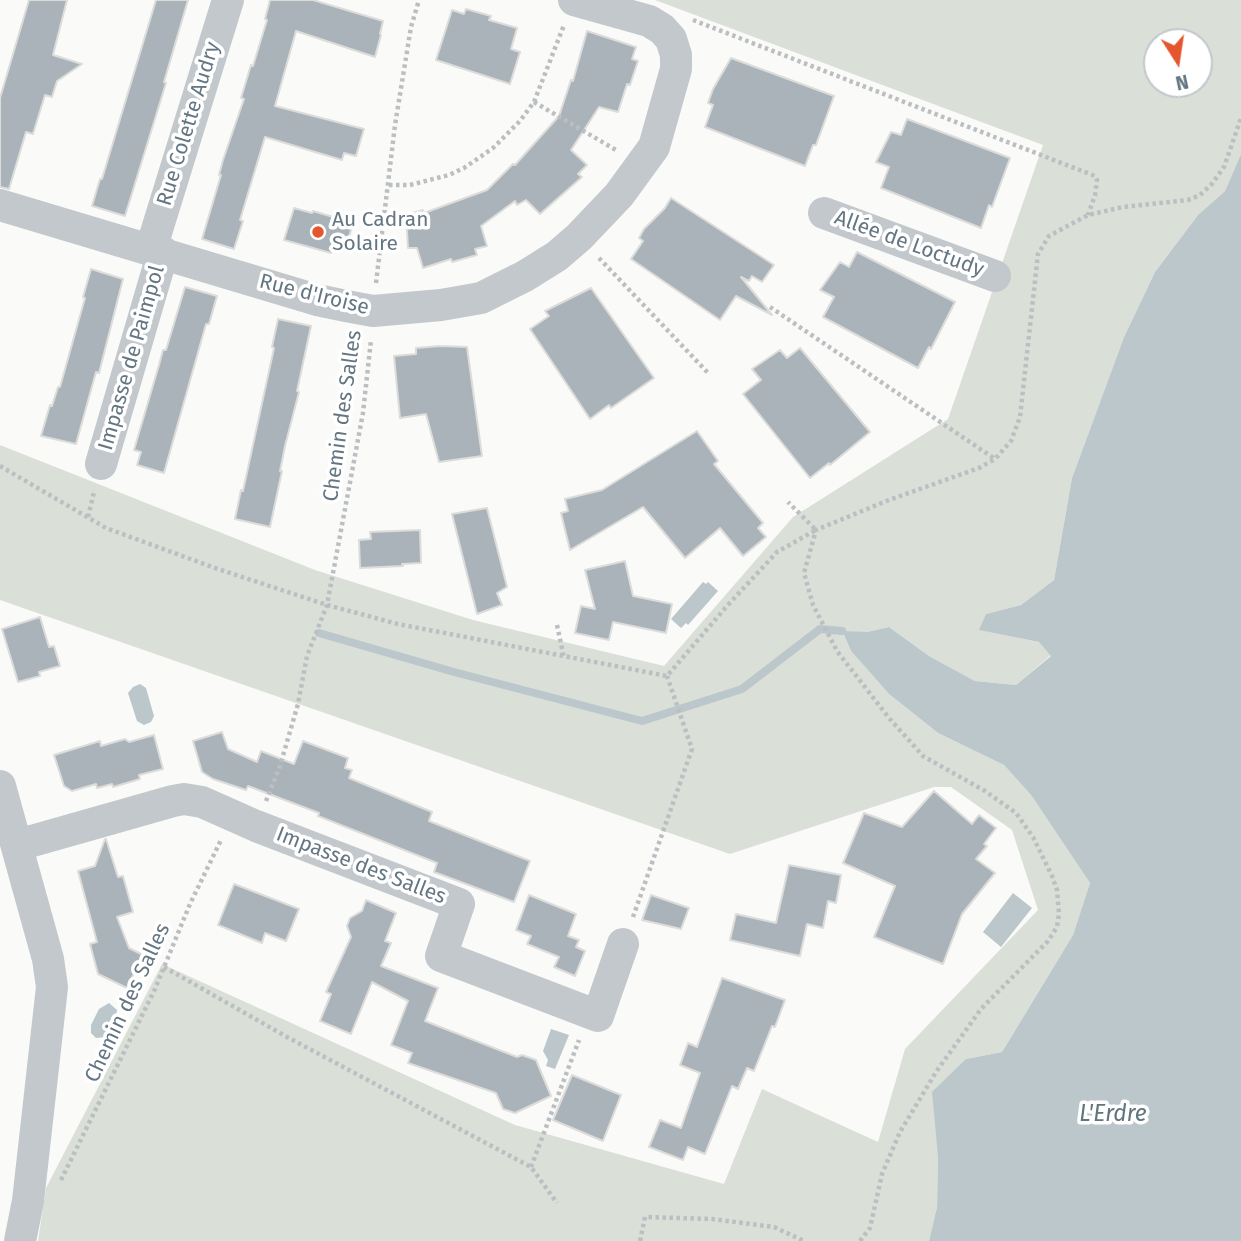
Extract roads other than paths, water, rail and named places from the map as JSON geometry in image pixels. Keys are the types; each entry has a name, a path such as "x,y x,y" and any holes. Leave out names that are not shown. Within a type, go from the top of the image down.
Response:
{"street":[{"name":"Rue Colette Audry","path":"157,251 228,0"},
{"name":"Rue d'Iroise","path":"0,205 317,300 373,311 481,298 525,276 557,256 579,237 619,195 654,147 673,84 676,55 671,39 649,21 569,13"},
{"name":"Allée de Loctudy","path":"824,213 995,276"},
{"name":"Impasse de Paimpol","path":"100,464 157,251"},
{"path":"2,799 18,845 48,959 52,987 20,1241"},
{"name":"Impasse des Salles","path":"18,845 184,799 202,802 244,821 459,904 442,956 598,1016 623,944"}],"water":[{"name":"L'Erdre","path":"1241,154 1241,1241 929,1241 937,1207 938,1156 932,1092 966,1059 1002,1052 1073,935 1090,883 1031,795 1004,765 938,733 889,694 851,651 842,631 867,632 889,627 929,656 975,681 1016,685 1051,656 1039,642 979,630 986,614 1021,605 1054,580 1072,478 1124,337 1155,272 1198,215 1225,191"},
{"path":"703,582 708,582 718,591 688,625 686,623 681,628 671,619"},
{"path":"140,684 146,688 154,716 151,722 144,725 137,721 128,693"},
{"path":"1013,893 1032,908 1001,947 983,932"},
{"path":"109,1003 117,1010 116,1017 106,1037 96,1038 91,1033 91,1025 99,1009"},
{"path":"551,1029 569,1035 555,1069 546,1066 548,1060 543,1051"}],"waterway":[{"path":"319,633 454,672 642,721 742,689 820,629 842,631"}],"place":[{"name":"Au Cadran Solaire","path":"318,232"}]}
